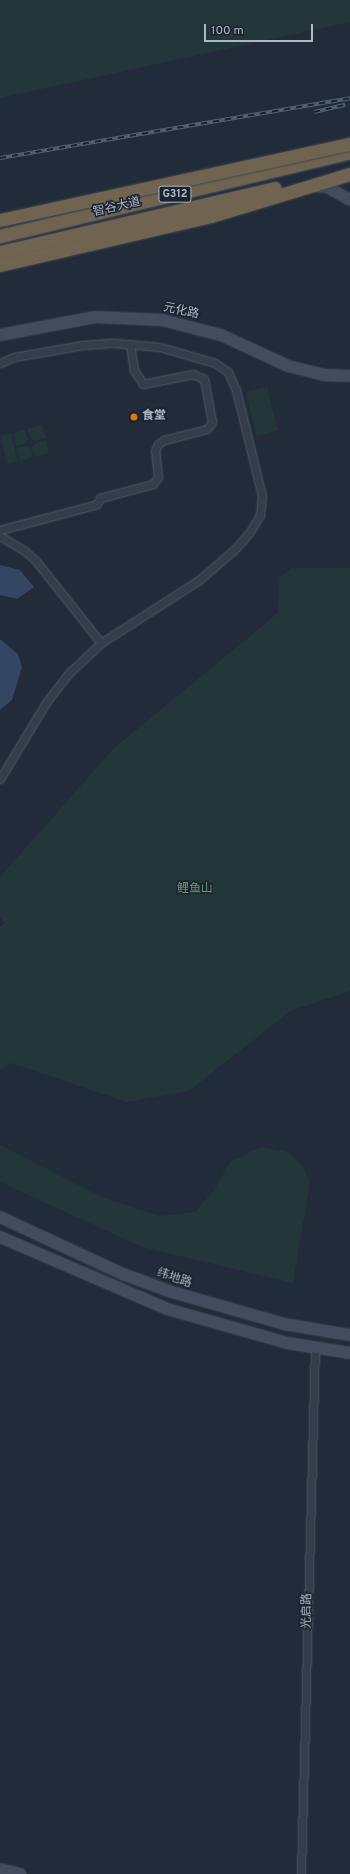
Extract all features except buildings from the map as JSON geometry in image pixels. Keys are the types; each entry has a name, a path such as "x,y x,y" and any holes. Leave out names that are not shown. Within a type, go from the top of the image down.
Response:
{"highway":[{"path":"0,220 350,144"},
{"name":"G312","path":"0,227 350,144"},
{"name":"智谷大道","path":"0,236 350,152"},
{"path":"0,265 211,216 350,172"},
{"name":"智谷大道","path":"0,252 350,172"}],"main road":[{"path":"299,184 327,187 350,200"},
{"name":"元化路","path":"0,335 95,317 162,320 221,335 288,366 323,375 350,376"},
{"name":"纬地路","path":"0,1217 123,1274 172,1292 284,1324 350,1335"},
{"path":"0,1237 167,1309 225,1327 315,1348 350,1353"},
{"path":"0,1869 20,1874"}],"street":[{"path":"0,363 14,357 83,345 130,345 160,347 196,356 215,363 228,372 236,390 262,496 260,515 249,533 234,549 199,580 101,643 69,673 47,701 0,779"},
{"path":"0,530 97,504 100,498 153,484 158,477 155,450 158,444 164,440 207,429 212,422 204,379 193,374 143,384 134,370 130,345"},
{"path":"0,536 25,550 36,561 101,643"},
{"name":"光启路","path":"302,1874 315,1348"}],"green space":[{"path":"0,0 350,0 350,22 0,98"},
{"path":"267,387 278,431 257,436 246,392"},
{"path":"42,425 46,438 35,441 30,438 27,429"},
{"path":"25,430 28,439 25,444 16,446 13,433"},
{"path":"11,433 18,461 7,464 0,436"},
{"path":"46,440 49,453 35,457 32,448 35,443"},
{"path":"25,446 31,448 33,457 20,461 16,448"},
{"name":"鲤鱼山","path":"292,568 350,568 350,991 290,1011 189,1091 127,1102 11,1063 0,1070 0,927 5,923 0,917 0,877 113,749 278,613 279,578"},
{"path":"0,1145 102,1197 159,1216 195,1212 215,1189 230,1162 261,1147 288,1152 303,1166 310,1183 293,1283 142,1247 0,1182"}],"water":[{"path":"0,565 20,570 34,587 17,599 0,595"},
{"path":"0,639 18,654 22,667 12,700 0,710"}],"railway":[{"path":"0,158 350,98"},
{"path":"314,112 345,105"}],"place":[{"name":"食堂","path":"134,417"}]}
